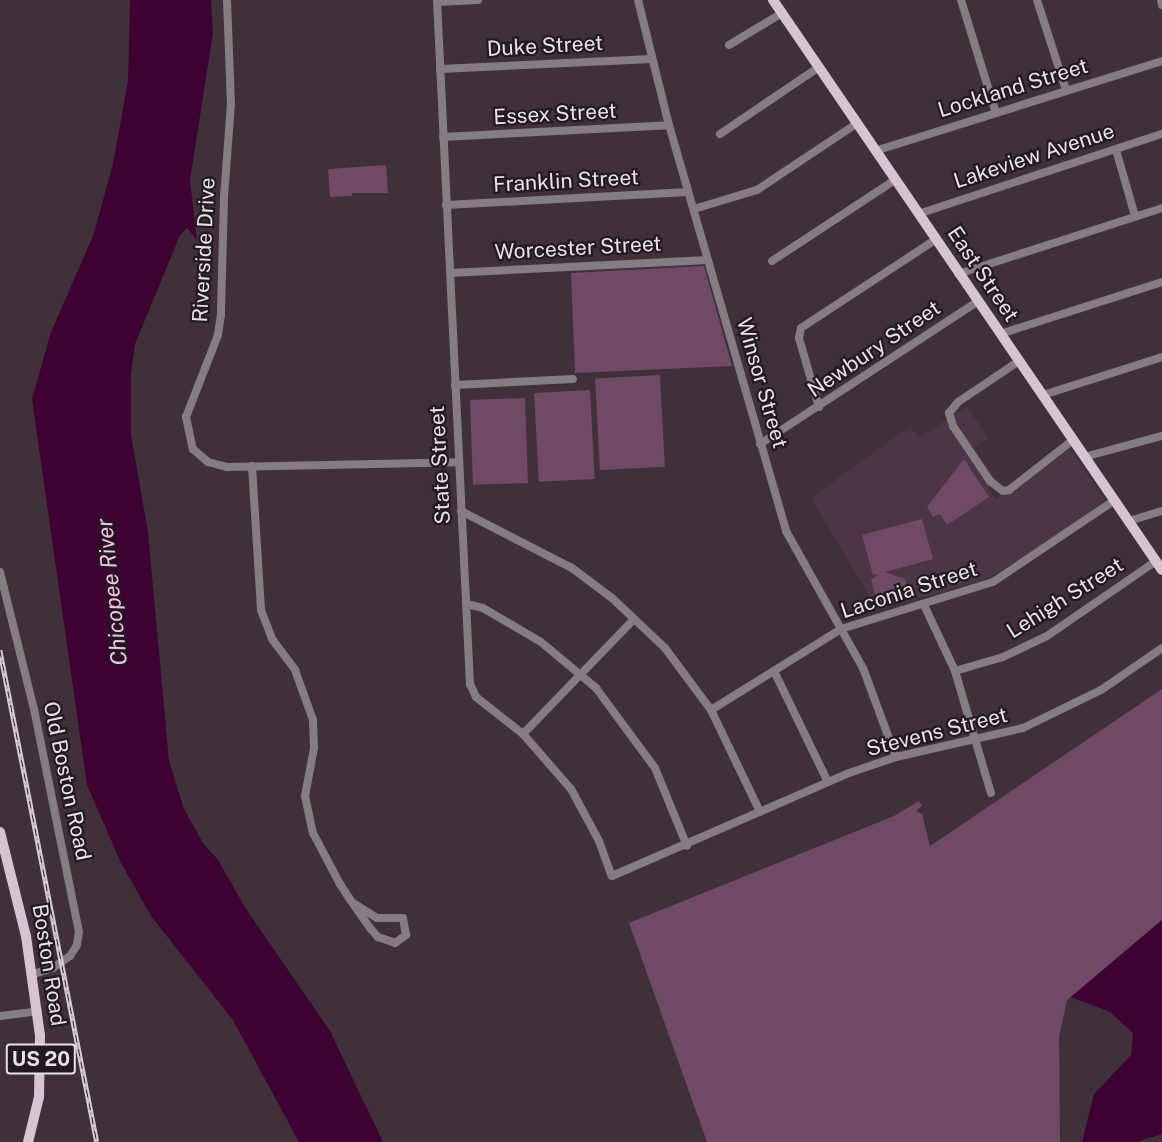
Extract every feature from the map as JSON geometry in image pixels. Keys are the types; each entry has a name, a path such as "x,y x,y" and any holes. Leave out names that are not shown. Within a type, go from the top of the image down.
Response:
{"main road":[{"name":"East Street","path":"775,1 856,124 1159,566"},
{"name":"Boston Road","path":"0,834 14,877 38,1011 40,1087 28,1142"}],"street":[{"name":"Riverside Drive","path":"227,0 231,104 224,197 221,315 218,335 186,417 193,449 208,462 227,467 458,462"},
{"path":"437,1 478,0"},
{"name":"Winsor Street","path":"638,0 669,126 760,444 791,543 842,628 880,706 896,757"},
{"path":"961,0 996,113"},
{"path":"1037,0 1066,90"},
{"path":"1161,0 1162,5"},
{"name":"State Street","path":"437,1 458,462 472,691 523,734 580,804 612,876"},
{"path":"729,45 782,13"},
{"name":"Duke Street","path":"440,69 652,59"},
{"name":"Lockland Street","path":"876,151 1162,60"},
{"path":"720,134 819,67"},
{"path":"694,209 757,190 856,124"},
{"name":"Essex Street","path":"443,137 669,126"},
{"name":"Lakeview Avenue","path":"918,214 1162,134"},
{"path":"1116,150 1135,216"},
{"path":"772,261 895,180"},
{"name":"Franklin Street","path":"446,205 688,192"},
{"path":"958,274 1162,208"},
{"path":"819,407 799,338 801,328 935,240"},
{"name":"Worcester Street","path":"450,273 708,260"},
{"path":"1000,334 1162,282"},
{"name":"Newbury Street","path":"760,444 977,302"},
{"path":"1043,394 1162,357"},
{"path":"1019,361 958,402 949,413 953,426 990,481 1003,491 1072,440"},
{"path":"455,385 573,379"},
{"path":"1084,457 1162,436"},
{"path":"252,466 261,610 272,639 295,670 313,720 314,748 305,796 317,845 353,903 382,941 395,943 406,935 403,918 377,918 353,903"},
{"name":"Laconia Street","path":"711,710 842,628 924,605 993,582 1115,500"},
{"path":"461,511 572,568 665,648 711,710 760,812"},
{"path":"1129,521 1162,511"},
{"name":"Lehigh Street","path":"956,671 1004,657 1047,636 1159,566"},
{"name":"Old Boston Road","path":"0,572 34,709 78,927 77,945 67,959 56,966 33,974"},
{"path":"467,604 483,608 528,634 581,673 616,713 656,768 687,846"},
{"path":"924,605 956,671 991,793"},
{"path":"523,734 634,619"},
{"name":"Stevens Street","path":"612,876 687,846 828,782 896,757 1023,728 1060,712 1162,648"},
{"path":"774,671 828,782"},
{"path":"0,1016 38,1011"}],"shaded area":[{"path":"386,165 388,193 352,193 352,196 330,197 328,169"},
{"path":"704,266 732,366 575,373 571,273"},
{"path":"660,375 665,467 600,470 595,378"},
{"path":"590,390 595,479 539,482 534,393"},
{"path":"525,398 528,483 473,485 470,400"},
{"path":"967,406 988,438 974,448 997,481 988,488 996,500 1070,449 1105,500 1054,540 986,579 878,610 811,498 910,426 919,438"},
{"path":"964,459 989,497 947,525 940,514 933,517 927,507"},
{"path":"922,519 933,559 885,572 905,579 911,596 878,604 871,580 879,574 873,575 862,535"},
{"path":"1162,689 1162,920 1067,1000 1059,1037 1060,1142 707,1142 629,923 894,816 919,801 922,806 916,811 922,814 930,846"}],"water":[{"name":"Chicopee River","path":"130,0 211,0 213,33 190,180 197,240 187,228 180,235 135,344 131,373 131,435 148,532 169,761 184,809 203,843 218,860 246,909 330,1031 383,1142 299,1142 233,1020 151,916 121,863 87,785 32,399 51,332 93,236 113,164 128,81"},
{"path":"1162,920 1162,1134 1136,1142 1082,1142 1094,1094 1131,1055 1133,1033 1110,1012 1071,997"}],"railway":[{"path":"0,650 97,1142"}]}
